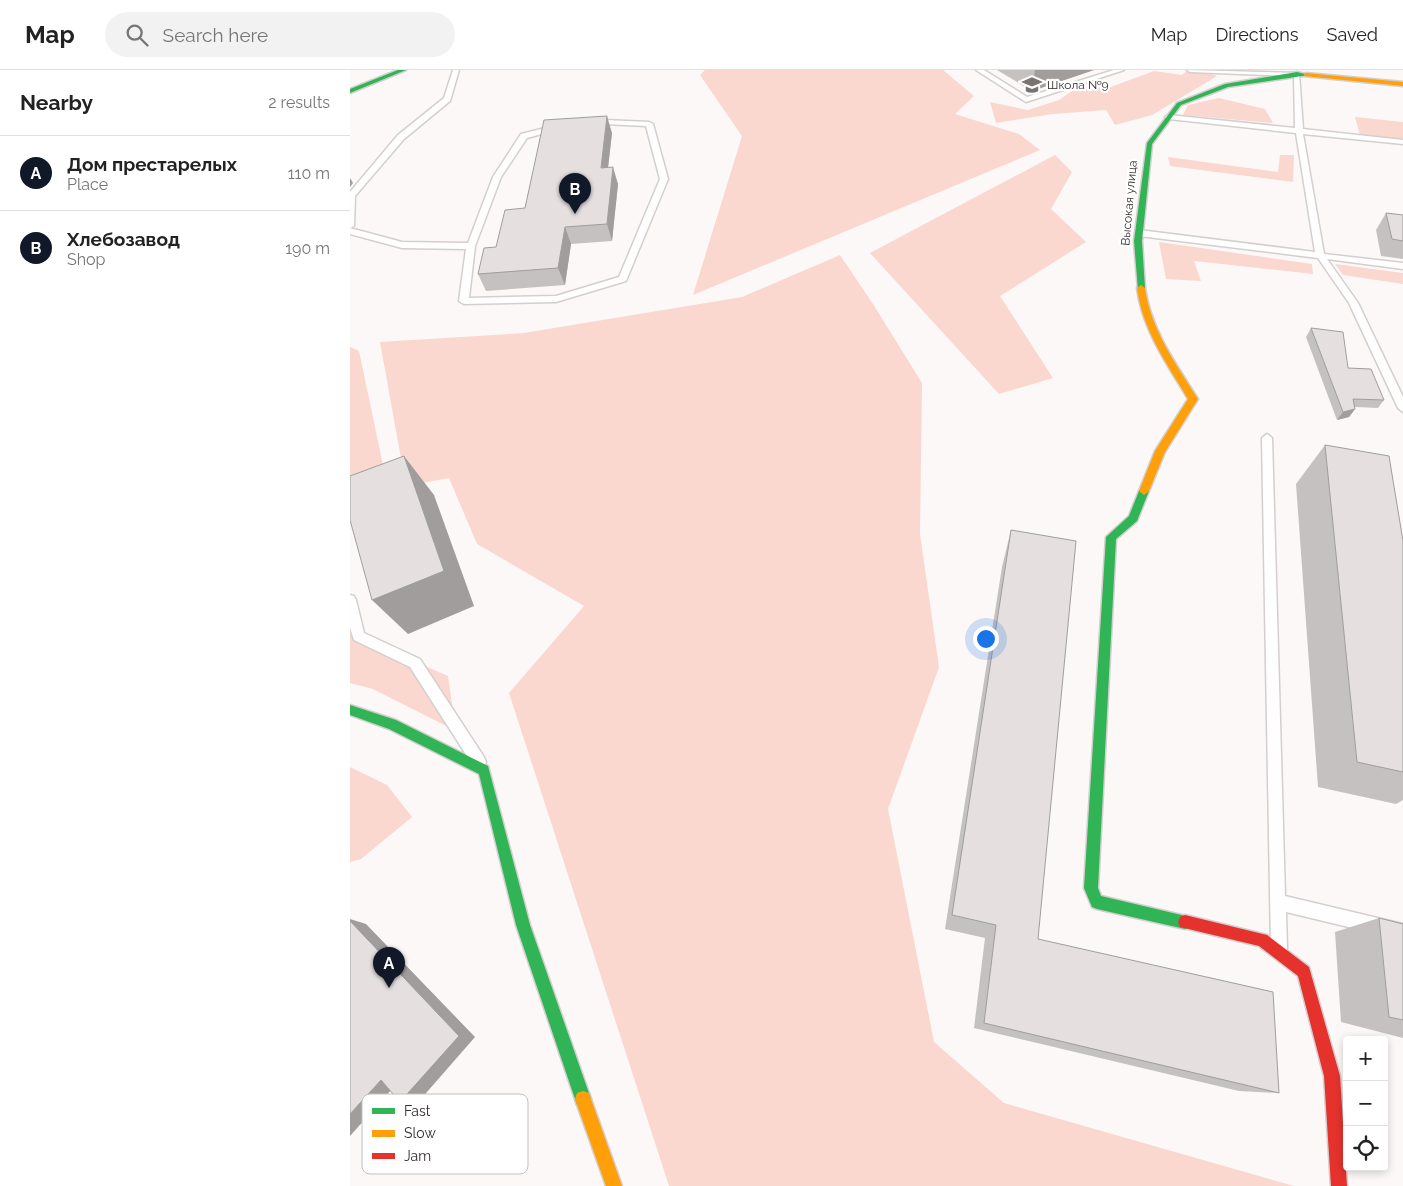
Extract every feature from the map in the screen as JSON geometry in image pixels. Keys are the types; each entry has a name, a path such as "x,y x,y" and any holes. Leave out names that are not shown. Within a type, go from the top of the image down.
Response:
{"street":[{"path":"350,91 403,70"},
{"name":"Высокая улица","path":"1279,953 1262,940 1097,902 1091,888 1111,537 1133,518 1160,451 1193,399 1159,344 1141,297 1139,233 1148,144 1179,104 1227,86 1297,74 1403,84"},
{"path":"350,710 392,724 484,770 524,925 614,1186"},
{"path":"1279,953 1304,972 1332,1076 1339,1186"}],"lane":[{"path":"350,226 351,196 401,137 447,100 456,70"},
{"path":"979,70 1026,100 1121,70"},
{"path":"1190,70 1297,74 1299,131 1320,255 1353,303 1403,408"},
{"path":"1169,117 1403,142"},
{"path":"582,121 649,124 664,179 623,279 556,299 464,301 471,246 497,177 524,136 582,121"},
{"path":"350,231 402,246 471,246"},
{"path":"1139,233 1403,266"},
{"path":"1267,438 1279,953"},
{"path":"350,600 358,636 415,663 484,770"},
{"path":"1278,902 1403,932"}],"shaded area":[{"path":"705,70 943,70 974,96 955,114 1019,134 1040,150 693,295 742,136 700,75"},
{"path":"1188,70 1202,70 1217,76 1152,115 1115,125 1106,110 1053,114 996,123 990,102 1028,110 1059,100 1078,87 1108,88 1154,71 1182,75"},
{"path":"1219,98 1265,109 1273,123 1183,115 1188,105"},
{"path":"1355,117 1403,122 1403,139 1360,135"},
{"path":"1055,155 1072,172 1051,209 1086,242 1000,296 1053,378 999,394 870,253"},
{"path":"1280,155 1294,155 1293,182 1170,166 1168,157 1278,172"},
{"path":"1159,242 1312,264 1313,274 1194,261 1201,281 1166,279"},
{"path":"840,255 922,383 920,534 939,667 888,809 934,1042 1004,1103 1294,1186 669,1186 509,693 584,606 477,544 449,478 406,486 380,342 524,333 742,297"},
{"path":"1335,264 1403,273 1403,284 1343,275"},
{"path":"350,347 359,351 387,484 350,513"},
{"path":"350,634 448,676 456,731 373,689 350,683"},
{"path":"350,767 387,785 412,817 361,859 350,862"}],"building":[{"path":"607,116 601,168 613,167 607,224 565,227 558,268 478,274 484,248 496,247 505,210 525,208 544,120"},
{"path":"1386,213 1403,215 1403,241 1392,239"},
{"path":"1311,328 1343,332 1348,368 1371,369 1384,400 1353,399 1355,409 1343,412"},
{"path":"1325,445 1389,456 1403,541 1403,772 1357,762"},
{"path":"404,456 444,571 372,600 350,520 350,476"},
{"path":"1011,530 1076,541 1038,939 1273,992 1279,1093 984,1023 996,925 952,915"},
{"path":"1379,918 1403,924 1403,1020 1389,1017"},
{"path":"350,921 459,1036 407,1094 393,1094 381,1080 368,1094 362,1094 362,1101 350,1114"}],"traffic: fast":[{"path":"350,91 403,70"},
{"path":"1141,288 1138,241 1149,144 1179,104 1227,85 1297,74 1306,75"},
{"path":"1144,491 1133,518 1111,537 1091,888 1097,902 1185,922"},
{"path":"350,710 392,724 484,770 523,925 583,1099"}],"traffic: slow":[{"path":"1306,75 1403,84"},
{"path":"1141,288 1143,302 1153,331 1193,399 1160,451 1144,491"},
{"path":"583,1099 614,1186"}],"traffic: jam":[{"path":"1185,922 1262,940 1304,972 1332,1076 1339,1186"}],"place":[{"name":"Школа №9","path":"1032,85"},
{"name":"Хлебозавод","path":"575,214"},
{"name":"Дом престарелых","path":"389,988"}]}
